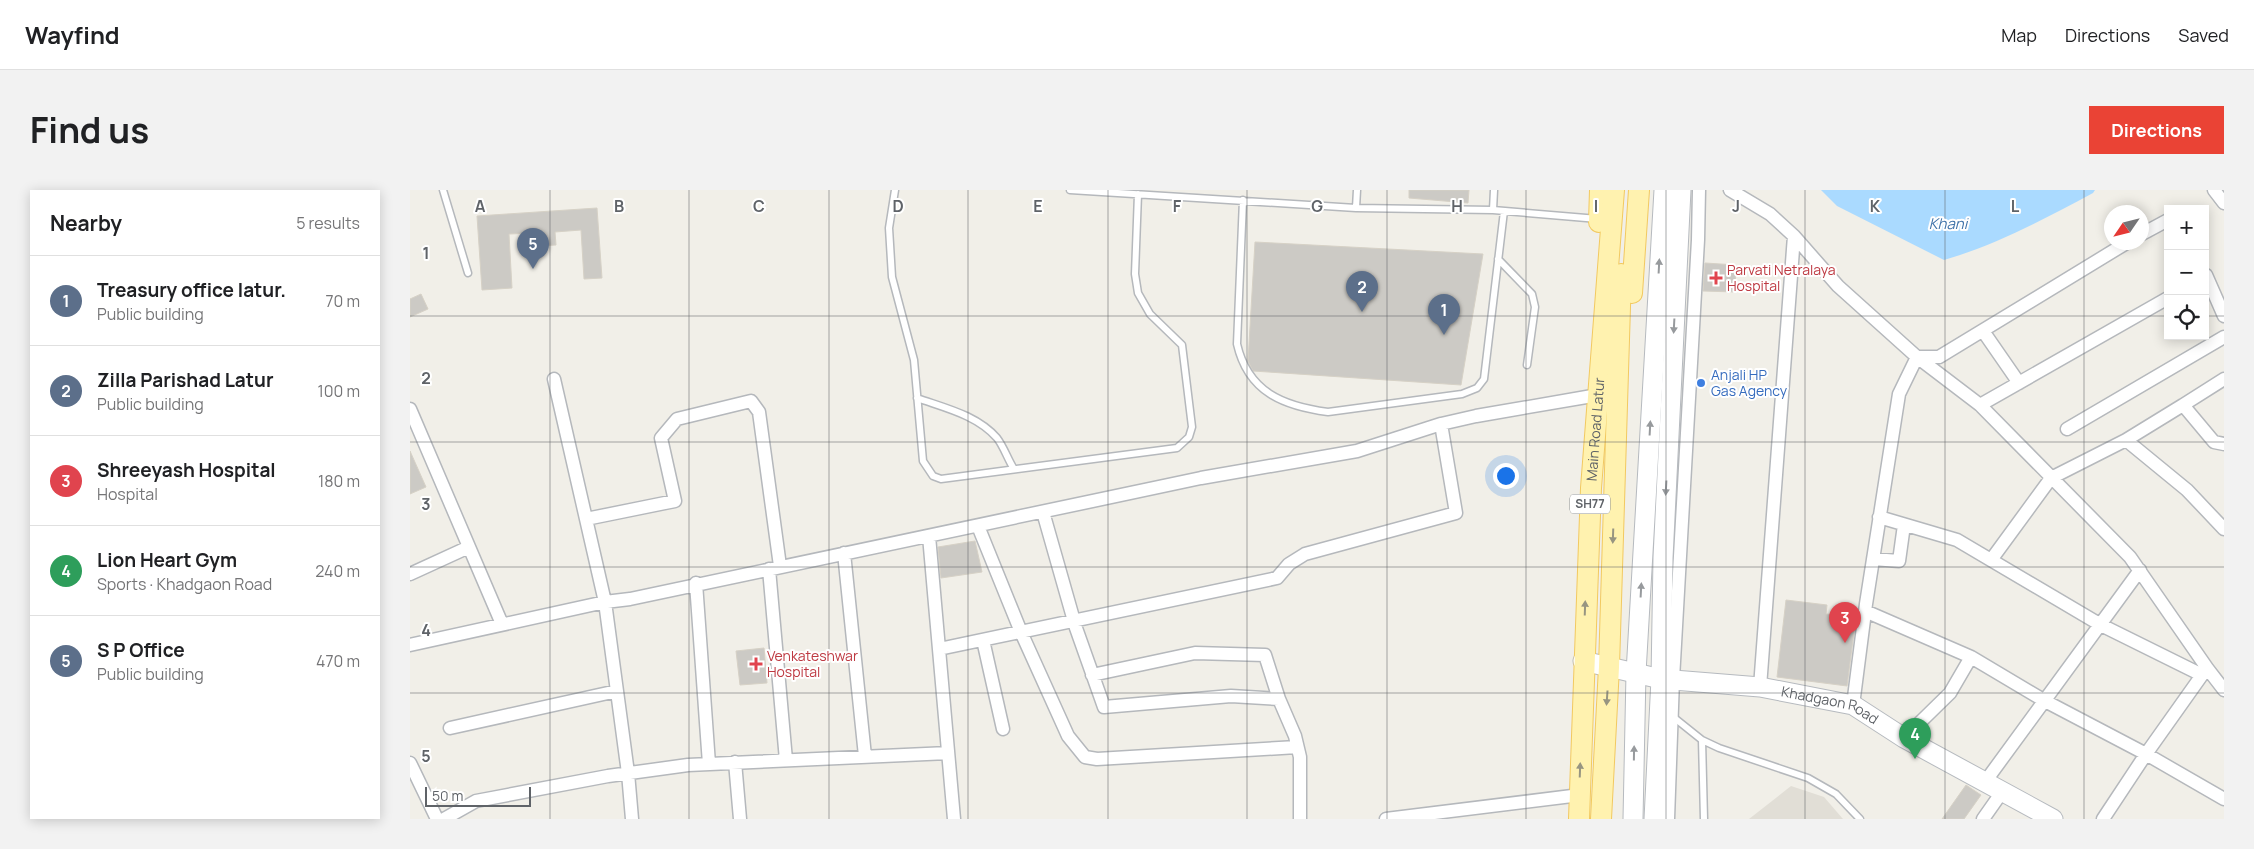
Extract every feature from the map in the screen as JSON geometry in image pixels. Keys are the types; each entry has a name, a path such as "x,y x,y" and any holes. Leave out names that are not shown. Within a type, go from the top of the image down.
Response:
{"main road":[{"name":"SH77","path":"1600,190 1594,315 1609,363"},
{"name":"Main Road Latur","path":"1601,819 1609,667 1609,363 1614,190"},
{"name":"Main Road Latur","path":"1579,819 1590,488 1598,395 1609,363 1626,190"},
{"name":"SH77","path":"1609,363 1630,325 1639,190"}],"street":[{"path":"1633,819 1636,673 1664,190"},
{"path":"1668,819 1672,716 1667,679 1664,548 1681,190"},
{"path":"1654,819 1667,679 1697,260 1699,190"},
{"path":"1730,190 1770,214 1794,236 1838,286 1917,357 1980,405 2130,557 2205,671"},
{"path":"2214,190 2224,203"},
{"path":"2149,230 2164,222"},
{"path":"1760,688 1794,236"},
{"path":"1917,357 1939,357 2115,250"},
{"path":"2209,284 2224,316"},
{"path":"1980,405 2164,300"},
{"path":"1983,331 2019,383"},
{"path":"2067,428 2224,337"},
{"path":"1853,705 1865,611 1899,394 1917,357"},
{"path":"554,379 605,602 628,773 632,819"},
{"path":"1992,560 2051,478 2126,440 2224,379"},
{"path":"410,645 605,602 630,599 696,583 978,526 1201,478 1357,450 1441,424 1598,395"},
{"path":"586,519 675,501 661,438 677,419 751,401 759,412 774,568 786,760"},
{"path":"2183,405 2214,442 2224,444"},
{"path":"410,409 502,624"},
{"path":"939,649 1277,578 1289,564 1305,554 1456,513 1441,424"},
{"path":"2126,440 2187,490 2224,529"},
{"path":"1043,512 1074,621 1104,707 1231,696 1279,699"},
{"path":"1879,517 1957,540 2101,625 2205,671 2221,682"},
{"path":"1873,559 1900,562 1904,525"},
{"path":"978,526 1021,632 1068,736 1085,756 1097,760 1298,747"},
{"path":"929,536 954,819"},
{"path":"410,574 469,547"},
{"path":"844,553 865,756"},
{"path":"1985,782 2140,570"},
{"path":"696,583 709,764"},
{"path":"1865,611 1971,657 2224,799"},
{"path":"982,640 1003,729"},
{"path":"1092,675 1194,653 1265,655 1279,699 1298,747 1300,757 1300,819"},
{"path":"1904,738 1950,693 1971,657"},
{"name":"Khadgaon Road","path":"1583,661 1667,679 1760,688 1853,705 1904,738 2053,819"},
{"path":"2103,819 2205,671"},
{"path":"450,728 617,691"},
{"path":"444,819 476,802 628,773 735,762 948,753"},
{"path":"735,762 740,819"},
{"path":"410,763 437,819"},
{"path":"1983,819 2002,792"},
{"path":"1386,819 1409,818 1580,795"}],"lane":[{"path":"442,190 468,273"},
{"path":"896,190 889,228 892,277 914,360 923,462 933,476 941,479 1177,448 1189,437 1192,427 1182,345 1150,314 1138,293 1135,274 1138,194"},
{"path":"1070,190 1138,194 1187,193 1243,200 1356,208 1492,210 1599,219"},
{"path":"1356,208 1357,190"},
{"path":"1492,210 1494,190"},
{"path":"1243,200 1238,344 1240,356 1250,377 1266,392 1288,403 1306,409 1328,412 1462,394 1477,388 1484,379 1504,211"},
{"path":"1498,259 1532,294 1535,307 1527,365"},
{"path":"917,398 967,416 984,427 997,439 1014,470"},
{"path":"1672,716 1702,740 1719,748 1808,778 1836,794 1860,819"},
{"path":"1702,740 1704,819"}],"shaded area":[{"path":"1791,786 1824,797 1843,819 1749,819"}],"water":[{"name":"Khani","path":"1821,190 2095,190 2093,193 2020,231 1983,247 1944,260 1837,206"}],"building":[{"path":"1409,190 1469,190 1468,203 1409,198"},
{"path":"597,208 602,278 584,279 581,230 555,232 556,245 536,246 536,233 509,234 512,288 482,290 477,216"},
{"path":"1255,242 1483,254 1461,385 1253,371 1248,361"},
{"path":"1705,263 1736,265 1735,292 1703,291"},
{"path":"421,294 428,309 410,317 410,299"},
{"path":"410,451 426,487 410,494"},
{"path":"975,541 982,572 941,578 938,547"},
{"path":"1786,600 1827,605 1826,614 1856,617 1847,686 1777,677"},
{"path":"764,648 767,683 740,685 736,651"},
{"path":"1966,785 1981,795 1964,819 1942,819"}],"place":[{"name":"S P Office","path":"533,269"},
{"name":"Parvati Netralaya Hospital","path":"1716,278"},
{"name":"Zilla Parishad Latur","path":"1362,312"},
{"name":"Treasury office latur.","path":"1444,335"},
{"name":"Anjali HP Gas Agency","path":"1701,383"},
{"name":"Shreeyash Hospital","path":"1845,643"},
{"name":"Venkateshwar Hospital","path":"756,664"},
{"name":"Lion Heart Gym","path":"1915,759"}]}
